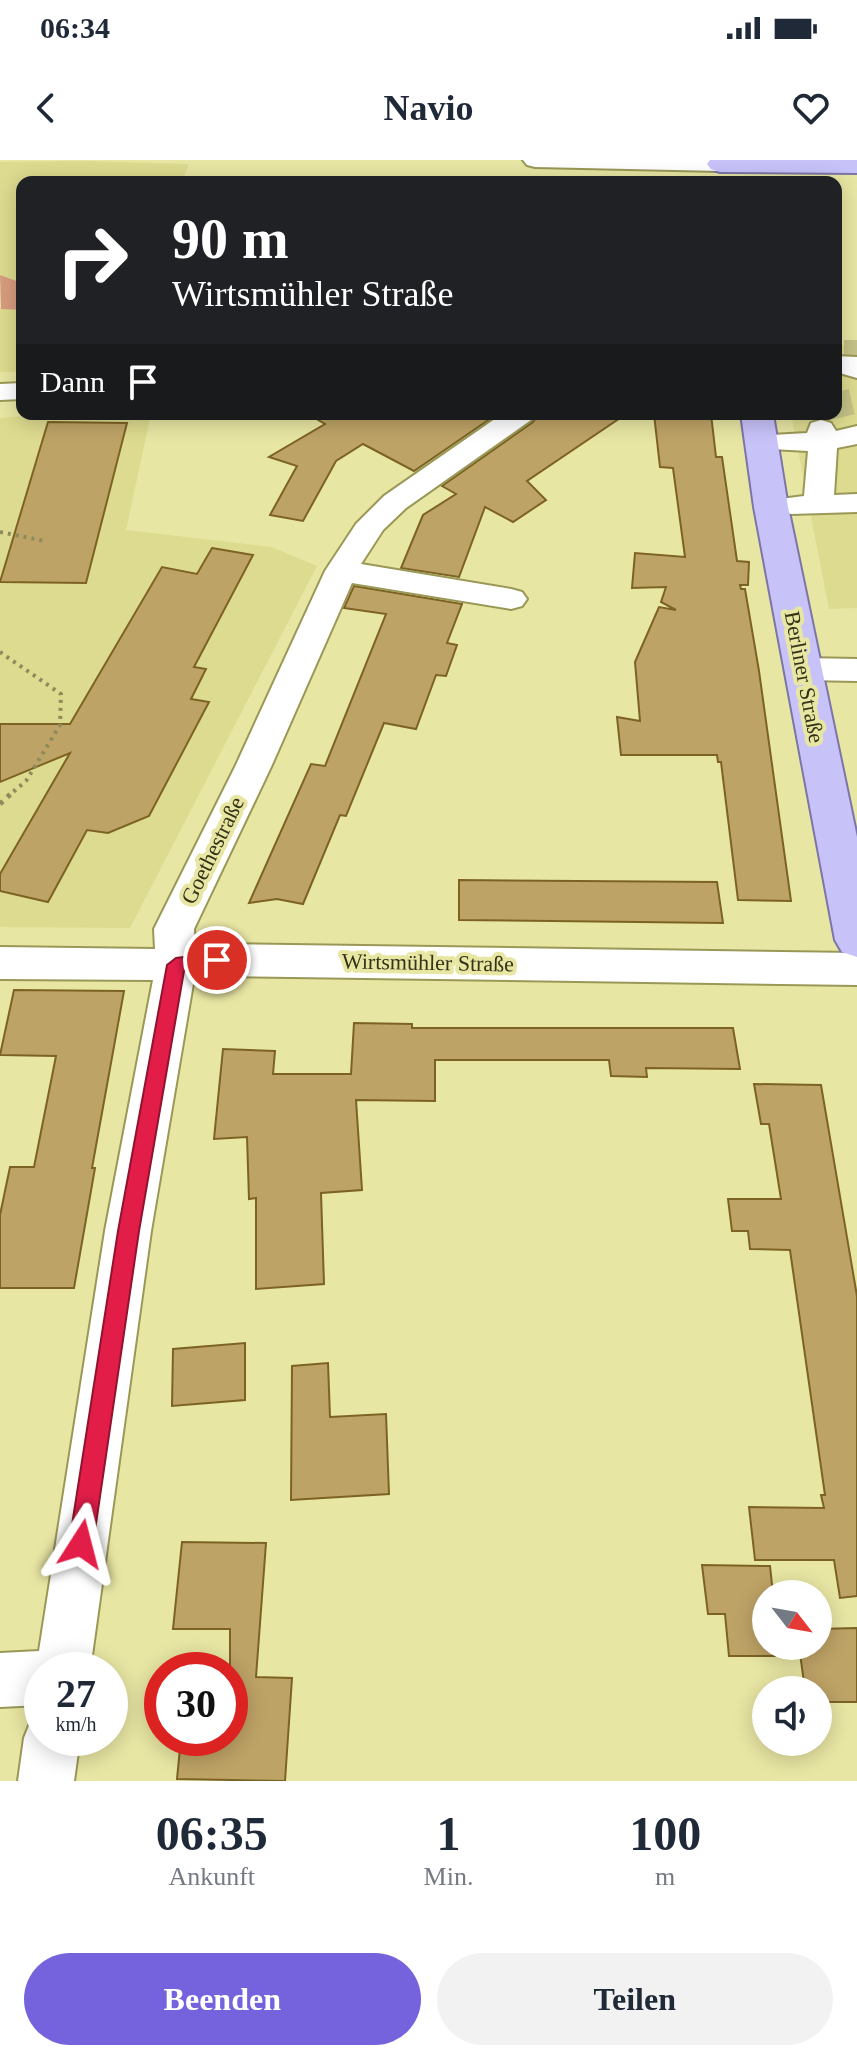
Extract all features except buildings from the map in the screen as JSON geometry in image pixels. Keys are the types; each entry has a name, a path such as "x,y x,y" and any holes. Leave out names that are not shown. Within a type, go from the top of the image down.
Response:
{"main road":[{"path":"721,169 857,165"},
{"name":"Berliner Straße","path":"759,428 771,507 857,940"}],"street":[{"path":"535,160 721,169"},
{"name":"Goethestraße","path":"66,1652 128,1231 176,965 174,929 253,767 341,571 371,524 417,484 512,420"},
{"path":"759,428 838,434 818,504"},
{"path":"771,507 857,503"},
{"path":"341,571 511,599"},
{"path":"804,669 857,670"},
{"name":"Wirtsmühler Straße","path":"0,963 176,965 217,960 857,969"},
{"path":"0,1680 24,1679"},
{"path":"46,1781 49,1756"}],"path":[{"path":"0,532 45,541"},
{"path":"0,652 61,694 60,725 26,781 0,804"}],"shaded area":[{"path":"0,162 189,164 184,176 16,176 16,281 0,275"},
{"path":"0,275 16,281 16,310 1,309"},
{"path":"0,308 16,309 16,372 0,372"},
{"path":"842,345 857,346 857,608 829,609 792,420 842,420"},
{"path":"0,418 150,420 126,530 271,547 317,566 130,928 0,927"}],"tunnel":[{"path":"844,353 857,353"},
{"path":"842,417 845,430"}],"route":[{"path":"81,1544 128,1231 176,965 217,960"}]}
